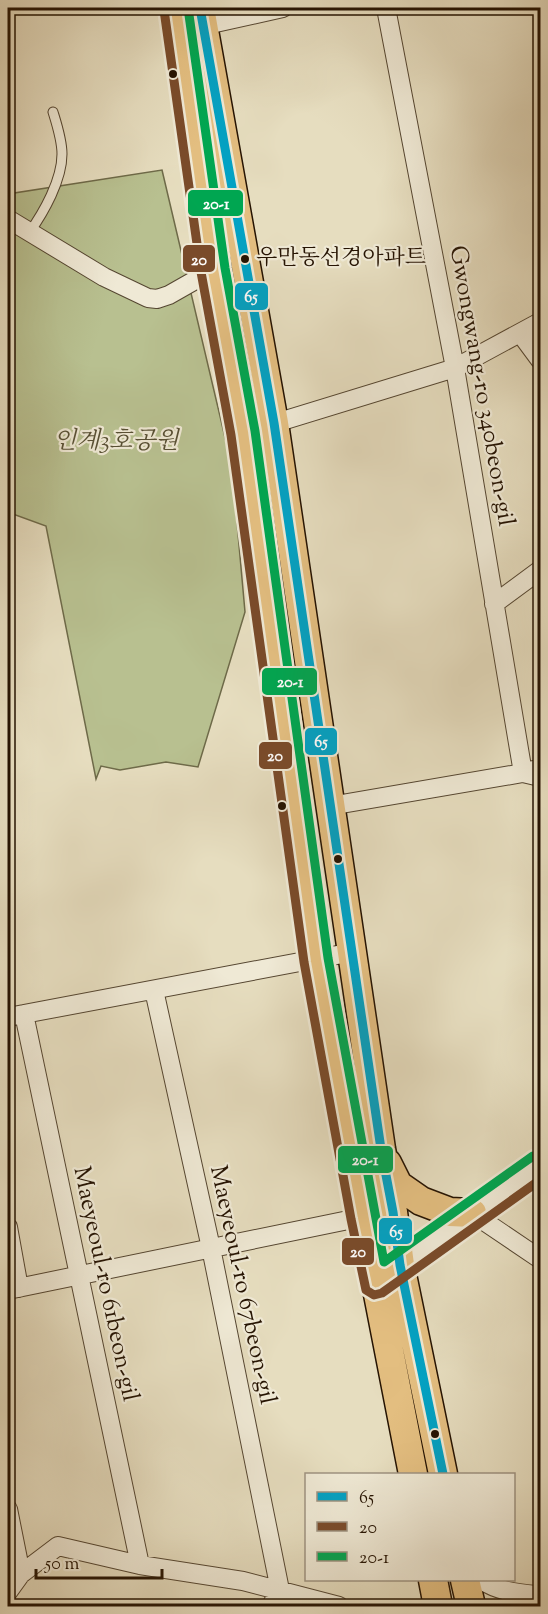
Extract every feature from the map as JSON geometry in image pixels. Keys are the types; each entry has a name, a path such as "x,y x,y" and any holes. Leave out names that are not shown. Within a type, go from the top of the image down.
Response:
{"main road":[{"path":"176,8 213,270 243,433 316,960 413,1473"},
{"path":"201,17 274,423 400,1265 443,1473"},
{"path":"381,1149 398,1185 421,1201 450,1212 472,1213"},
{"path":"433,1581 438,1606"},
{"path":"465,1581 471,1606"}],"street":[{"path":"201,17 283,8"},
{"name":"Gwongwang-ro 340beon-gil","path":"386,8 455,368 522,773"},
{"path":"8,219 104,277 148,298 157,299 169,295 213,270"},
{"path":"243,433 455,368 540,322"},
{"path":"520,333 540,360"},
{"path":"494,604 540,570"},
{"path":"330,806 522,773 540,767"},
{"path":"522,773 540,777"},
{"path":"16,1015 353,952"},
{"name":"Maeyeoul-ro 67beon-gil","path":"154,990 211,1248 280,1590"},
{"name":"Maeyeoul-ro 61beon-gil","path":"16,1015 79,1276 140,1565"},
{"path":"376,1282 540,1166"},
{"path":"472,1213 540,1259"},
{"path":"8,1227 13,1289 363,1217"},
{"path":"8,1509 21,1574"},
{"path":"8,1592 21,1574 58,1546 140,1565 243,1581 339,1606"},
{"path":"483,1581 497,1589 512,1593 538,1593"},
{"path":"271,1606 280,1590"},
{"path":"519,1606 538,1593"}],"lane":[{"path":"29,233 41,216 59,176 62,154 53,112"}],"green space":[{"name":"인계3호공원","path":"162,170 232,467 245,612 198,767 166,762 120,770 101,766 96,779 46,526 13,514 8,515 8,194"}],"transit line":[{"name":"20-1","path":"188,8 225,268 255,431 328,958 384,1262 533,1156"},
{"name":"65","path":"200,8 274,423 400,1265 443,1473"},
{"name":"20","path":"164,10 201,272 231,435 304,962 366,1290 374,1295 382,1293 540,1180"}],"place":[{"name":"우만동선경아파트","path":"245,259"}]}
